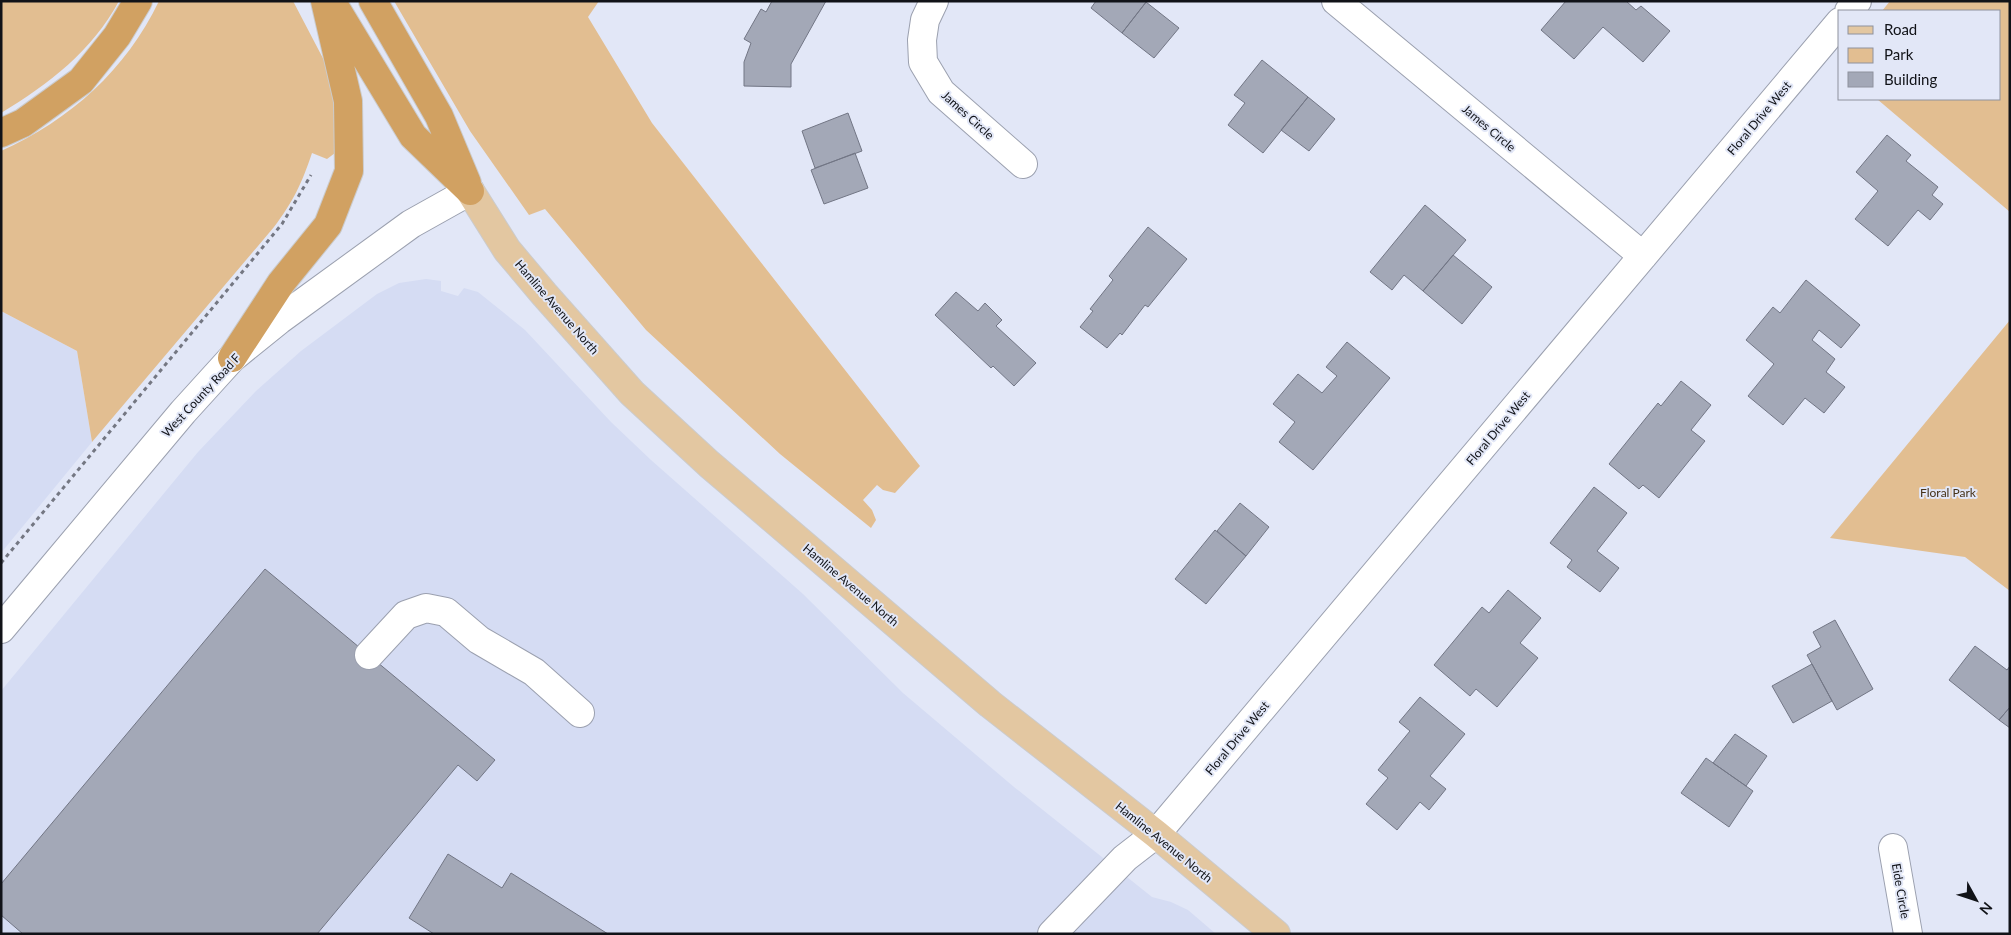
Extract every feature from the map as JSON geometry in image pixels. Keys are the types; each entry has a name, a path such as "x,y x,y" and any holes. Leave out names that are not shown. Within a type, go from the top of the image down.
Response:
{"highway":[{"path":"1,133 23,123 82,81 118,36 138,1"},
{"path":"232,358 281,283 328,225 349,171 348,101 325,1"},
{"name":"Hamline Avenue North","path":"332,1 413,136 470,191"},
{"name":"Hamline Avenue North","path":"373,1 439,116 470,191"}],"main road":[{"name":"Hamline Avenue North","path":"470,191 507,250 544,294 639,399 709,464 990,704 1156,834 1276,934"}],"street":[{"name":"James Circle","path":"934,1 925,20 922,40 924,62 941,92 1023,164"},
{"name":"James Circle","path":"1336,1 1643,256"},
{"name":"Floral Drive West","path":"1052,934 1125,858 1156,834 1838,24"},
{"name":"West County Road F","path":"1,629 183,412 232,358 280,320 412,224 470,191"},
{"path":"369,656 406,615 426,608 446,612 479,640 534,672 580,712"},
{"name":"Eide Circle","path":"1893,848 1908,934"}],"path":[{"path":"1,563 282,224 316,167"}],"shaded area":[{"path":"426,279 441,281 441,291 458,296 464,288 478,292 525,330 611,422 651,460 803,594 903,693 1014,787 1152,897 1171,902 1188,910 1216,934 1,934 1,691 198,452 256,391 301,351 377,294 399,283"},
{"path":"1,311 77,351 92,442 1,553"}],"green space":[{"path":"1,1 119,1 96,36 68,65 36,90 1,113"},
{"path":"159,1 293,1 327,66 336,95 335,153 327,159 312,153 296,192 274,227 92,442 77,351 1,311 1,151 50,124 94,90 113,71 130,49 146,26"},
{"path":"394,1 599,1 588,17 652,123 920,466 895,493 883,490 877,485 863,500 872,510 876,520 871,528 780,454 646,330 545,209 529,215 470,131"},
{"path":"1890,1 2010,1 2010,212 1878,100 2001,100 2001,10 1883,10"},
{"name":"Floral Park","path":"2010,320 2010,591 1965,557 1830,538"}],"building":[{"path":"772,1 826,1 791,64 791,87 744,86 744,62 751,43 744,39 761,9 766,12"},
{"path":"1096,1 1147,1 1122,33 1091,8"},
{"path":"1566,1 1626,1 1636,10 1641,6 1670,31 1643,62 1603,27 1574,59 1541,30"},
{"path":"1146,2 1179,28 1154,58 1122,33"},
{"path":"1262,60 1308,97 1263,153 1228,125 1245,103 1234,95"},
{"path":"1308,97 1335,119 1309,151 1281,130"},
{"path":"848,113 862,151 815,168 802,131"},
{"path":"1887,135 1911,155 1906,161 1938,187 1932,195 1943,204 1930,220 1918,210 1888,246 1855,219 1878,191 1856,172"},
{"path":"855,153 868,188 824,204 811,170"},
{"path":"1425,205 1466,240 1423,291 1404,275 1392,290 1370,272"},
{"path":"1148,227 1187,259 1148,307 1145,305 1122,335 1120,333 1107,348 1080,327 1093,311 1090,309 1113,280 1109,276"},
{"path":"1453,255 1492,287 1462,324 1423,291"},
{"path":"1806,280 1860,325 1841,348 1819,330 1812,340 1835,359 1826,372 1845,387 1824,413 1805,398 1783,425 1748,396 1774,364 1746,340 1773,307 1780,313"},
{"path":"956,292 978,311 985,303 1002,320 996,326 1036,363 1014,386 993,366 991,368 935,315"},
{"path":"1347,342 1390,378 1313,470 1279,442 1295,422 1273,404 1298,374 1322,393 1337,376 1326,367"},
{"path":"1681,381 1711,405 1691,430 1705,441 1659,498 1643,485 1639,489 1609,464 1658,403 1661,406"},
{"path":"1594,487 1627,513 1597,551 1619,568 1600,592 1567,567 1572,560 1550,543"},
{"path":"1240,503 1269,527 1246,556 1217,531"},
{"path":"1215,530 1246,556 1206,604 1175,579"},
{"path":"265,569 495,760 477,781 458,765 317,934 23,934 1,915 1,884"},
{"path":"1508,590 1541,618 1520,643 1538,658 1497,707 1476,689 1470,696 1434,665 1482,607 1489,613"},
{"path":"1835,620 1873,689 1837,710 1807,655 1821,647 1813,632"},
{"path":"1975,646 2007,670 2010,666 2010,707 1999,720 1949,680"},
{"path":"1812,664 1832,701 1793,723 1772,686"},
{"path":"1420,697 1465,734 1430,776 1446,789 1429,810 1420,802 1397,830 1366,804 1388,778 1378,770 1410,731 1399,722"},
{"path":"2010,707 2010,728 1999,720"},
{"path":"1735,734 1767,756 1746,786 1713,763"},
{"path":"1706,758 1753,791 1729,827 1681,793"},
{"path":"448,854 502,888 511,873 608,934 434,934 409,918"}]}
